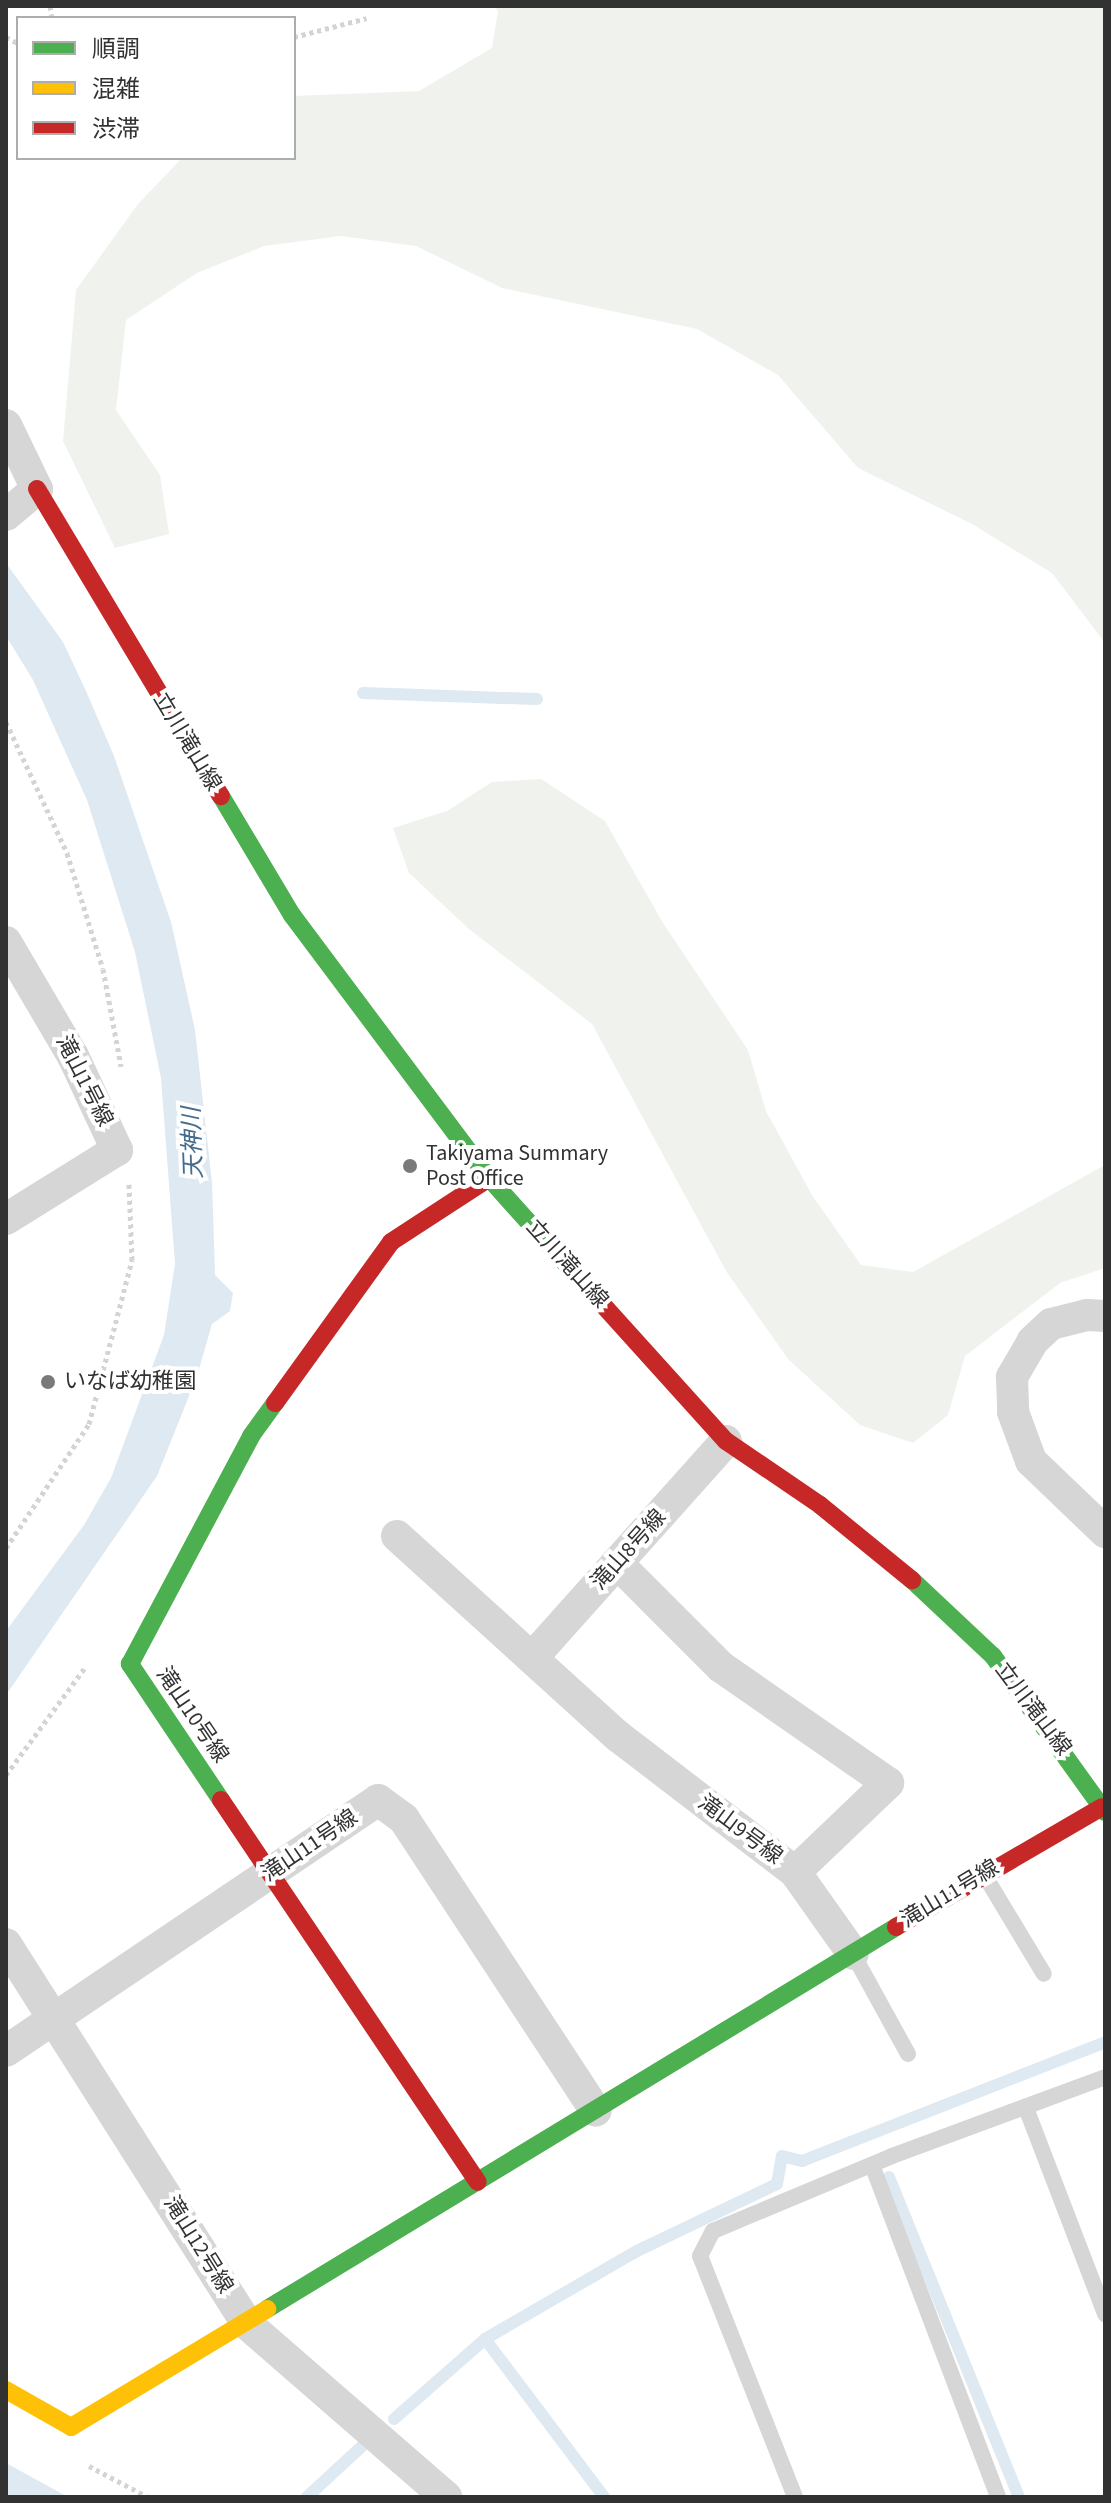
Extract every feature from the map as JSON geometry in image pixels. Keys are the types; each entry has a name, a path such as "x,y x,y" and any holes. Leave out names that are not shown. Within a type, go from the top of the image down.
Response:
{"street":[{"name":"立川滝山線","path":"6,425 37,489 292,915 489,1178 726,1441 832,1515 917,1584 993,1656 1104,1809"},
{"path":"6,515 37,489"},
{"name":"滝山1号線","path":"6,942 73,1056 117,1150 6,1219"},
{"name":"滝山10号線","path":"478,2182 130,1664 251,1436 391,1242 489,1178"},
{"path":"1105,1316 1087,1315 1051,1324 1033,1341 1012,1377 1013,1412 1031,1461 1105,1532"},
{"name":"滝山8号線","path":"532,1658 726,1441"},
{"name":"滝山9号線","path":"397,1536 619,1737 795,1872 888,1783 721,1667 617,1563"},
{"name":"滝山11号線","path":"6,2051 378,1800 413,1832 596,2111"},
{"name":"滝山11号線","path":"6,2390 71,2427 247,2324 983,1873 1104,1809"},
{"path":"795,1872 853,1954"},
{"name":"滝山12号線","path":"6,1944 247,2324 446,2497"}],"lane":[{"path":"983,1873 1044,1974"},
{"path":"853,1954 908,2054"},
{"path":"795,2497 700,2256 713,2231 872,2165 1105,2077"},
{"path":"1026,2108 1105,2314"},
{"path":"872,2165 998,2497"}],"path":[{"path":"296,36 367,18"},
{"path":"6,722 67,853 103,969 121,1069"},
{"path":"6,1548 89,1424 125,1302 132,1215 128,1179 117,1150"},
{"path":"81,2461 148,2497"}],"shaded area":[{"path":"493,6 1105,6 1105,643 1052,573 972,524 858,468 778,375 697,329 502,288 416,246 341,236 264,246 197,273 126,320 116,410 160,475 169,534 115,548 63,441 76,290 138,204 180,160 296,160 296,96 419,91 492,48 498,11"},
{"path":"541,779 605,821 663,923 748,1050 766,1111 812,1195 861,1265 913,1272 1105,1165 1105,1268 1060,1283 965,1356 948,1415 913,1443 860,1425 788,1359 726,1271 592,1024 469,929 409,873 393,828 447,811 492,782"}],"water":[{"name":"天神川","path":"6,563 63,642 86,691 114,756 171,922 195,1030 212,1183 215,1275 233,1293 230,1311 212,1324 197,1376 157,1476 6,1695 6,1631 84,1525 111,1478 164,1335 175,1264 161,1078 135,952 87,800 33,680 6,636"},
{"path":"6,2463 68,2497 6,2497"}],"waterway":[{"path":"363,693 537,699"},
{"path":"394,2419 485,2339 637,2251 777,2184 782,2156 802,2161 1105,2042"},
{"path":"889,2177 1019,2497"},
{"path":"485,2339 604,2497"},
{"path":"307,2497 362,2446"}],"traffic: fast":[{"path":"221,796 292,915 489,1178 594,1295"},
{"path":"221,1800 130,1664 251,1436 275,1403"},
{"path":"912,1580 993,1656 1105,1812"},
{"path":"267,2309 896,1927"}],"traffic: slow":[{"path":"6,2390 71,2427 267,2309"}],"traffic: jam":[{"path":"37,489 221,796"},
{"path":"275,1403 391,1242 489,1178"},
{"path":"594,1295 726,1441 820,1505 912,1580"},
{"path":"221,1800 478,2182"},
{"path":"896,1927 1102,1807"}],"place":[{"name":"Takiyama Summary Post Office","path":"410,1166"},
{"name":"いなば幼稚園","path":"48,1382"}]}
